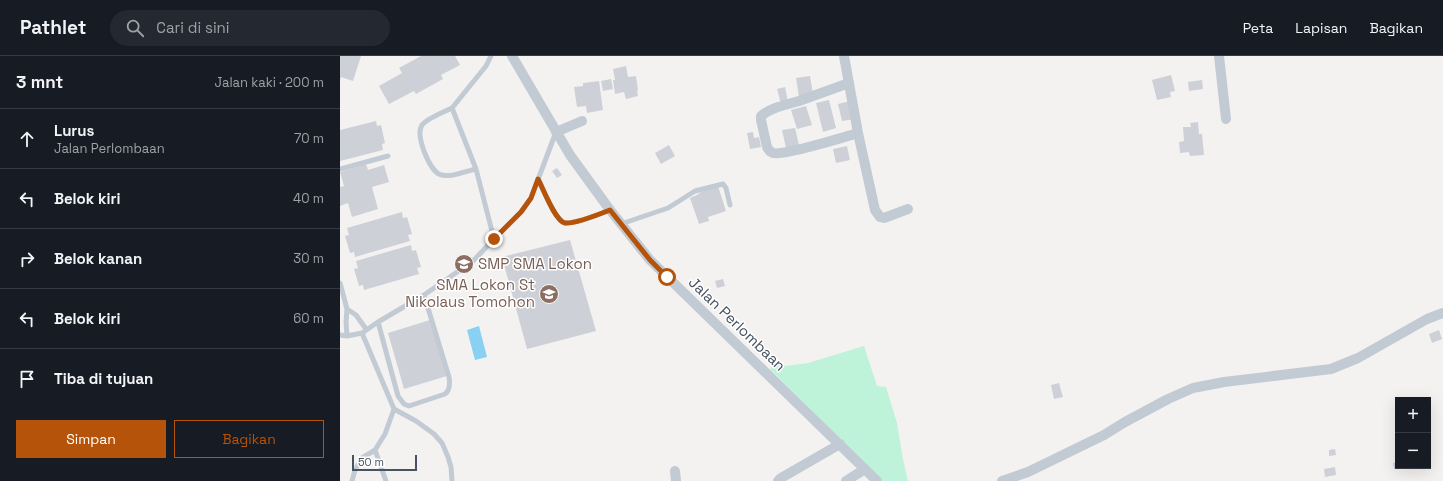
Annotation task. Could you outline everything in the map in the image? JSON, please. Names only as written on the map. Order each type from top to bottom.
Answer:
[{"type":"street","name":"Jalan Perlombaan","points":[[512,56],[570,155],[610,210],[650,260],[840,444],[876,481]]},
{"type":"street","points":[[844,56],[858,133],[875,210],[880,217],[884,218],[908,209]]},
{"type":"street","points":[[1219,56],[1226,119]]},
{"type":"street","points":[[849,83],[766,112],[761,116],[761,120],[767,147],[773,153],[805,148],[858,133]]},
{"type":"street","points":[[556,132],[582,121]]},
{"type":"street","points":[[1002,481],[1028,472],[1052,461],[1104,435],[1168,399],[1193,388],[1224,382],[1331,369],[1358,358],[1413,326],[1443,313]]},
{"type":"street","points":[[778,481],[840,444]]},
{"type":"street","points":[[846,481],[865,469]]},
{"type":"lane","points":[[476,169],[451,175],[441,175],[432,167],[421,143],[420,133],[421,126],[425,121],[452,108],[486,66],[491,56]]},
{"type":"lane","points":[[452,108],[476,169],[494,239]]},
{"type":"lane","points":[[340,335],[347,336],[364,331],[424,294],[473,261],[521,212],[531,198],[556,132]]},
{"type":"lane","points":[[340,169],[388,156]]},
{"type":"lane","points":[[538,179],[558,219],[562,222],[574,222],[610,210]]},
{"type":"lane","points":[[621,224],[668,208],[694,191],[718,184],[723,184],[726,188],[730,205]]},
{"type":"lane","points":[[340,283],[347,309],[347,336]]},
{"type":"lane","points":[[378,322],[394,386],[402,402],[406,406],[409,406],[444,394],[449,387],[449,377],[424,294]]},
{"type":"lane","points":[[347,309],[356,315],[364,331],[394,409],[425,426],[442,443],[451,467],[452,481]]},
{"type":"lane","points":[[352,481],[355,470],[362,458],[375,450],[385,434],[394,409]]},
{"type":"lane","points":[[375,450],[386,481]]},
{"type":"green space","points":[[864,346],[877,386],[886,387],[897,423],[908,481],[883,481],[770,369],[777,361],[785,366],[808,363]]},
{"type":"water","points":[[479,326],[487,357],[475,360],[467,330]]},
{"type":"building","points":[[340,56],[361,56],[353,81],[341,77],[340,80]]},
{"type":"building","points":[[421,56],[455,56],[460,65],[441,75],[443,79],[416,94],[414,91],[389,104],[379,86],[402,73],[399,68]]},
{"type":"building","points":[[626,66],[628,77],[636,76],[638,96],[626,99],[624,92],[615,94],[613,69]]},
{"type":"building","points":[[1171,75],[1175,91],[1170,92],[1171,97],[1157,100],[1152,80]]},
{"type":"building","points":[[810,76],[813,94],[799,97],[796,78]]},
{"type":"building","points":[[611,79],[613,89],[603,91],[601,81]]},
{"type":"building","points":[[1202,80],[1203,89],[1189,91],[1188,82]]},
{"type":"building","points":[[599,81],[603,110],[587,113],[586,106],[577,107],[574,87],[583,86],[583,83]]},
{"type":"building","points":[[785,87],[788,102],[781,104],[777,89]]},
{"type":"building","points":[[829,100],[836,128],[823,132],[816,103]]},
{"type":"building","points":[[850,101],[854,119],[842,121],[838,104]]},
{"type":"building","points":[[806,106],[812,125],[797,129],[791,110]]},
{"type":"building","points":[[376,121],[377,126],[381,125],[385,143],[382,144],[383,150],[340,161],[340,130]]},
{"type":"building","points":[[1198,122],[1199,134],[1202,134],[1204,155],[1190,156],[1189,152],[1180,153],[1179,142],[1184,141],[1183,127],[1191,127],[1190,123]]},
{"type":"building","points":[[795,128],[799,145],[786,148],[782,130]]},
{"type":"building","points":[[753,132],[754,138],[759,137],[761,147],[750,149],[747,133]]},
{"type":"building","points":[[669,145],[675,156],[661,164],[655,153]]},
{"type":"building","points":[[847,146],[850,160],[836,163],[833,149]]},
{"type":"building","points":[[366,164],[368,170],[384,165],[389,182],[372,187],[378,209],[352,217],[348,203],[340,206],[340,187],[344,186],[340,172]]},
{"type":"building","points":[[557,168],[562,175],[557,178],[552,171]]},
{"type":"building","points":[[718,186],[726,211],[708,217],[709,221],[699,224],[690,198]]},
{"type":"building","points":[[402,212],[403,218],[407,217],[412,234],[408,235],[410,241],[355,257],[354,252],[350,253],[345,236],[349,235],[347,228]]},
{"type":"building","name":"SMA Lokon St Nikolaus Tomohon","points":[[570,240],[596,331],[527,349],[502,257]]},
{"type":"building","points":[[411,245],[412,251],[416,250],[421,267],[417,268],[419,274],[364,290],[363,285],[359,286],[354,269],[358,268],[356,261]]},
{"type":"building","points":[[723,279],[725,286],[717,288],[715,281]]},
{"type":"building","points":[[430,320],[447,376],[404,389],[388,333]]},
{"type":"building","points":[[1439,330],[1442,339],[1432,343],[1429,334]]},
{"type":"building","points":[[1059,383],[1063,397],[1054,399],[1051,385]]},
{"type":"building","points":[[1335,449],[1336,455],[1329,456],[1329,450]]},
{"type":"building","points":[[1335,467],[1336,475],[1325,477],[1324,469]]},
{"type":"place","name":"SMP SMA Lokon","points":[[464,264]]},
{"type":"place","name":"SMA Lokon St Nikolaus Tomohon","points":[[549,294]]},
{"type":"route","points":[[494,239],[521,212],[531,198],[538,179],[558,219],[566,223],[574,222],[610,210],[650,260],[667,277]]}]
